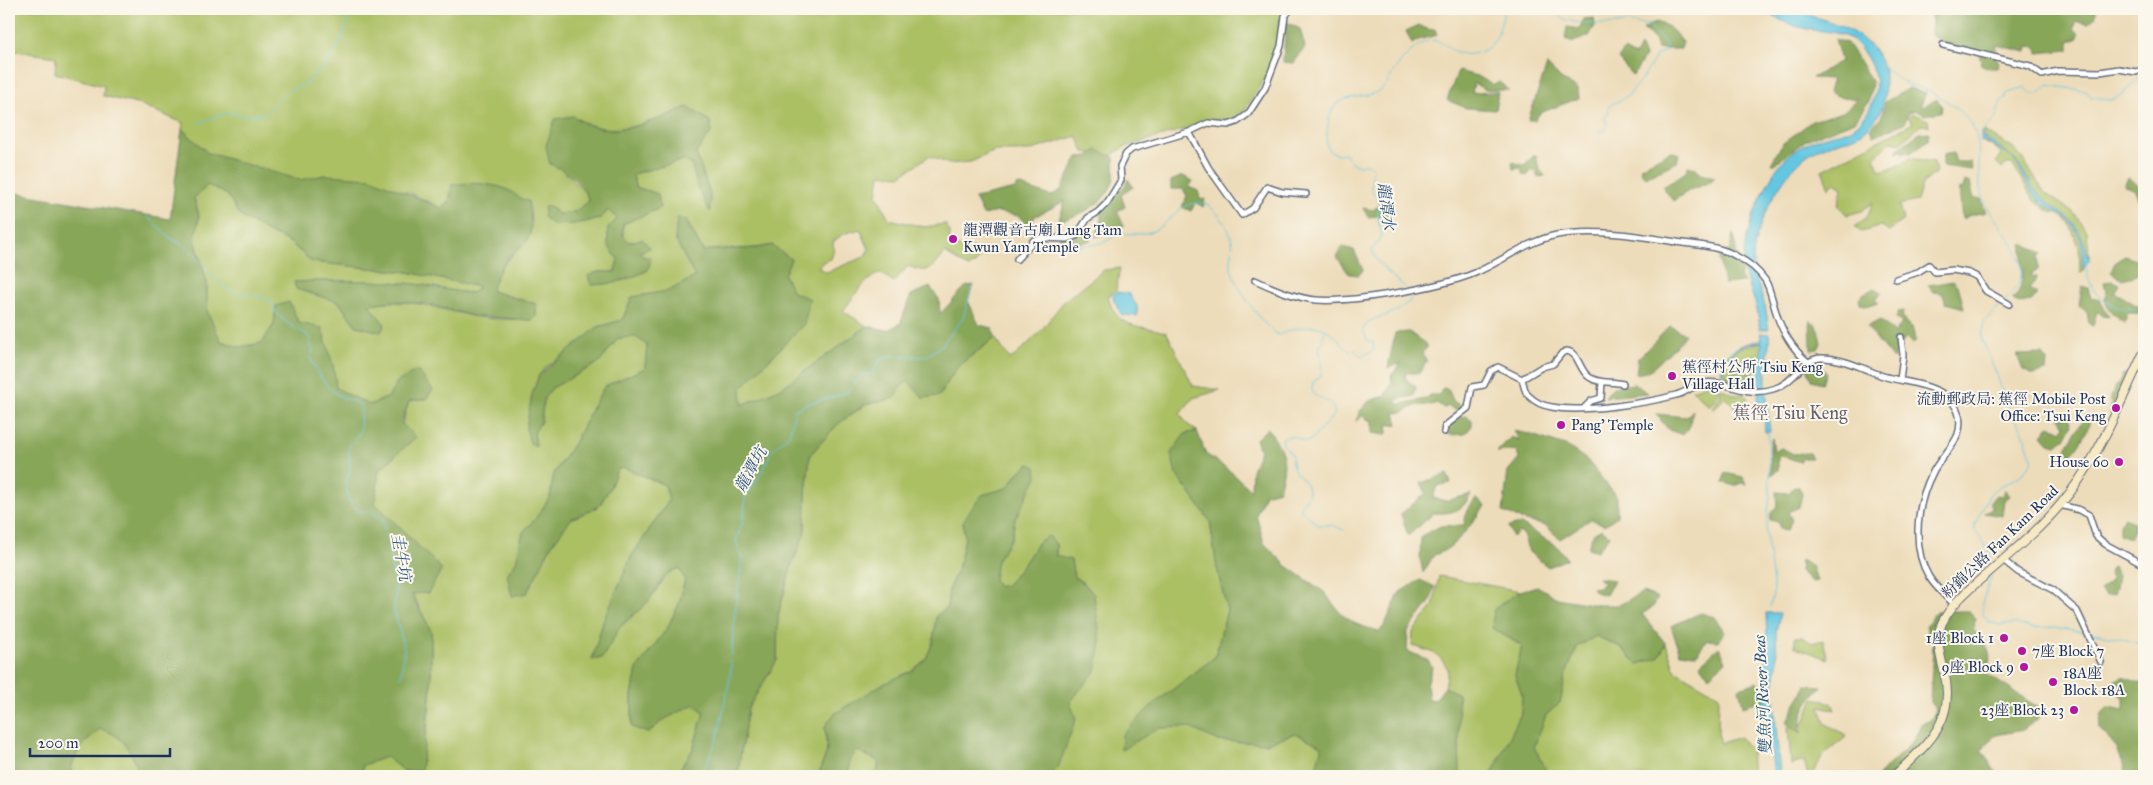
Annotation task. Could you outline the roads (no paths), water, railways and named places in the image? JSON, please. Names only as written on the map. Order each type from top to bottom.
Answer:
[{"type":"main road","name":"粉錦公路 Fan Kam Road","points":[[1894,776],[1931,740],[1944,718],[1947,686],[1938,640],[1944,620],[1955,605],[2060,505],[2095,454],[2144,352]]},
{"type":"street","points":[[1017,259],[1034,240],[1076,236],[1088,218],[1098,212],[1106,203],[1121,180],[1120,166],[1126,154],[1132,149],[1189,132],[1208,123],[1228,125],[1237,122],[1248,114],[1265,88],[1281,46],[1285,16],[1291,9]]},
{"type":"street","points":[[1943,45],[2030,66],[2038,74],[2045,76],[2058,71],[2100,72],[2119,69],[2136,72],[2144,69]]},
{"type":"street","points":[[1189,132],[1208,167],[1242,215],[1253,208],[1267,187],[1282,192],[1306,194]]},
{"type":"street","points":[[1255,280],[1271,288],[1314,300],[1348,299],[1415,288],[1476,273],[1531,243],[1564,234],[1624,235],[1705,247],[1735,255],[1758,271],[1770,291],[1780,325],[1798,353],[1808,362]]},
{"type":"street","points":[[1896,279],[1918,272],[1929,265],[1936,272],[1953,270],[1969,273],[1977,277],[1986,291],[2008,303]]},
{"type":"street","points":[[1900,380],[1903,355],[1901,336]]},
{"type":"street","points":[[1522,379],[1542,367],[1553,364],[1562,353],[1567,351],[1575,355],[1585,374],[1594,380],[1623,384]]},
{"type":"street","points":[[1522,379],[1525,391],[1532,399],[1544,405],[1561,408],[1619,405],[1675,396],[1704,383],[1716,383],[1757,393],[1789,382],[1808,362],[1817,358],[1832,359],[1931,388],[1946,395],[1954,403],[1958,413],[1959,426],[1957,435],[1930,477],[1923,498],[1919,524],[1920,546],[1926,570],[1938,589],[1955,605]]},
{"type":"street","points":[[1444,432],[1445,426],[1468,408],[1472,387],[1484,385],[1494,368],[1522,379]]},
{"type":"street","points":[[1585,407],[1591,401],[1601,398],[1602,382]]},
{"type":"street","points":[[2060,505],[2080,510],[2089,515],[2096,536],[2105,544],[2144,565]]},
{"type":"street","points":[[2003,560],[2018,572],[2053,590],[2077,611],[2087,636],[2101,662]]},
{"type":"water","points":[[1587,9],[1662,9],[1634,13],[1605,14]]},
{"type":"water","points":[[1758,9],[1796,13],[1817,18],[1838,25],[1857,35],[1872,47],[1882,63],[1885,82],[1882,105],[1874,122],[1853,138],[1818,149],[1806,156],[1783,181],[1765,213],[1754,245],[1753,259],[1754,271],[1765,306],[1769,329],[1760,329],[1756,306],[1744,270],[1745,246],[1748,233],[1762,195],[1774,173],[1791,154],[1813,141],[1848,130],[1860,122],[1870,109],[1876,85],[1873,70],[1866,56],[1847,37],[1837,33],[1797,27]]},
{"type":"water","points":[[1981,132],[1982,137],[2004,150],[2014,159],[2028,180],[2031,180],[2029,182],[2037,193],[2070,220],[2077,229],[2083,240],[2087,255],[2089,255],[2089,260],[2083,269],[2081,241],[2073,225],[2064,216],[2045,205],[2035,196],[2017,165],[2008,154],[1984,141],[1981,142]]},
{"type":"water","points":[[1116,292],[1129,294],[1137,306],[1137,316],[1122,315],[1114,301],[1113,295]]},
{"type":"water","points":[[1760,333],[1769,334],[1766,377],[1770,432],[1765,432],[1764,415],[1758,400],[1762,342],[1741,346],[1762,340]]},
{"type":"water","points":[[1741,346],[1728,359],[1723,372],[1721,372],[1723,364],[1730,353]]},
{"type":"water","points":[[1766,613],[1780,613],[1776,632],[1777,665],[1773,689],[1780,776],[1774,776],[1764,688],[1767,641]]},
{"type":"waterway","points":[[198,123],[227,113],[249,116],[266,113],[280,98],[291,90],[309,82],[321,68],[328,64],[339,45],[352,9]]},
{"type":"waterway","name":"龍潭水","points":[[1406,288],[1382,266],[1372,250],[1382,235],[1378,221],[1378,202],[1371,189],[1373,168],[1367,164],[1359,165],[1352,163],[1345,153],[1336,154],[1329,151],[1327,138],[1331,113],[1336,105],[1343,100],[1376,93],[1383,88],[1404,58],[1423,43],[1433,40],[1437,41],[1462,54],[1482,51],[1491,45],[1496,37],[1505,9]]},
{"type":"waterway","points":[[1553,9],[1558,15],[1574,22],[1650,24],[1653,31],[1666,43],[1665,51],[1657,55],[1629,95],[1609,106],[1605,118],[1606,131],[1598,131]]},
{"type":"waterway","points":[[1884,67],[1902,82],[1930,92],[1950,103],[1973,126],[1978,144],[1981,191],[1986,205],[2013,245],[2020,259],[2022,272],[2017,286],[2005,300]]},
{"type":"waterway","points":[[1982,138],[1982,133],[1996,117],[1999,105],[2006,98],[2006,94],[2025,87],[2033,95],[2041,92],[2048,85],[2086,91],[2091,97],[2110,100],[2118,97],[2135,83],[2140,76]]},
{"type":"waterway","points":[[1043,244],[1091,245],[1107,241],[1120,234],[1148,233],[1157,229],[1182,208],[1195,203],[1202,203],[1211,208],[1224,222],[1233,246],[1231,259],[1233,274],[1257,314],[1272,330],[1278,335],[1301,327],[1323,328],[1337,338],[1347,350],[1356,351],[1361,356],[1373,351],[1374,343],[1367,340],[1363,329],[1366,325],[1399,309],[1410,301],[1411,293]]},
{"type":"waterway","name":"圭牛坑","points":[[148,217],[169,237],[187,247],[223,287],[242,295],[249,293],[272,301],[274,308],[281,318],[308,335],[313,351],[310,357],[327,386],[337,395],[361,406],[360,432],[349,447],[350,470],[345,485],[350,502],[359,511],[371,512],[383,519],[396,591],[394,609],[404,649],[401,678]]},
{"type":"waterway","points":[[2086,265],[2092,287],[2104,301],[2112,305],[2144,310]]},
{"type":"waterway","name":"龍潭坑","points":[[701,776],[717,740],[730,678],[734,620],[742,558],[736,541],[743,522],[745,498],[765,467],[771,451],[789,435],[795,410],[807,404],[846,393],[863,374],[872,374],[880,360],[895,355],[926,357],[943,344],[963,318],[972,287]]},
{"type":"waterway","points":[[1991,565],[1989,552],[1975,530],[1975,524],[1990,494],[1997,488],[2020,476],[2033,461],[2022,430],[2008,408],[1997,375],[1981,338],[1984,322],[2002,303]]},
{"type":"waterway","points":[[1325,330],[1319,350],[1322,362],[1321,376],[1313,382],[1312,390],[1314,395],[1333,407],[1335,414],[1311,440],[1305,442],[1291,436],[1282,439],[1283,445],[1292,454],[1293,468],[1305,482],[1309,494],[1301,505],[1301,510],[1318,525],[1332,525],[1344,530]]},
{"type":"waterway","name":"雙魚河 River Beas","points":[[1768,431],[1770,495],[1766,532],[1774,590],[1770,607]]},
{"type":"waterway","points":[[1992,575],[1982,603],[1983,614],[1989,622],[1999,625],[2016,624],[2034,628],[2055,627],[2085,632]]},
{"type":"waterway","points":[[2089,632],[2144,645]]},
{"type":"place","name":"龍潭觀音古廟 Lung Tam Kwun Yam Temple","points":[[953,239]]},
{"type":"place","name":"蕉徑村公所 Tsiu Keng Village Hall","points":[[1672,376]]},
{"type":"place","name":"流動郵政局: 蕉徑 Mobile Post Office: Tsui Keng","points":[[2116,408]]},
{"type":"place","name":"Pang' Temple","points":[[1561,425]]},
{"type":"place","name":"House 60","points":[[2119,462]]},
{"type":"place","name":"1座 Block 1","points":[[2004,638]]},
{"type":"place","name":"7座 Block 7","points":[[2022,651]]},
{"type":"place","name":"9座 Block 9","points":[[2024,667]]},
{"type":"place","name":"18A座 Block 18A","points":[[2053,682]]},
{"type":"place","name":"23座 Block 23","points":[[2074,710]]},
{"type":"district","name":"蕉徑 Tsiu Keng","points":[[1790,413]]}]
